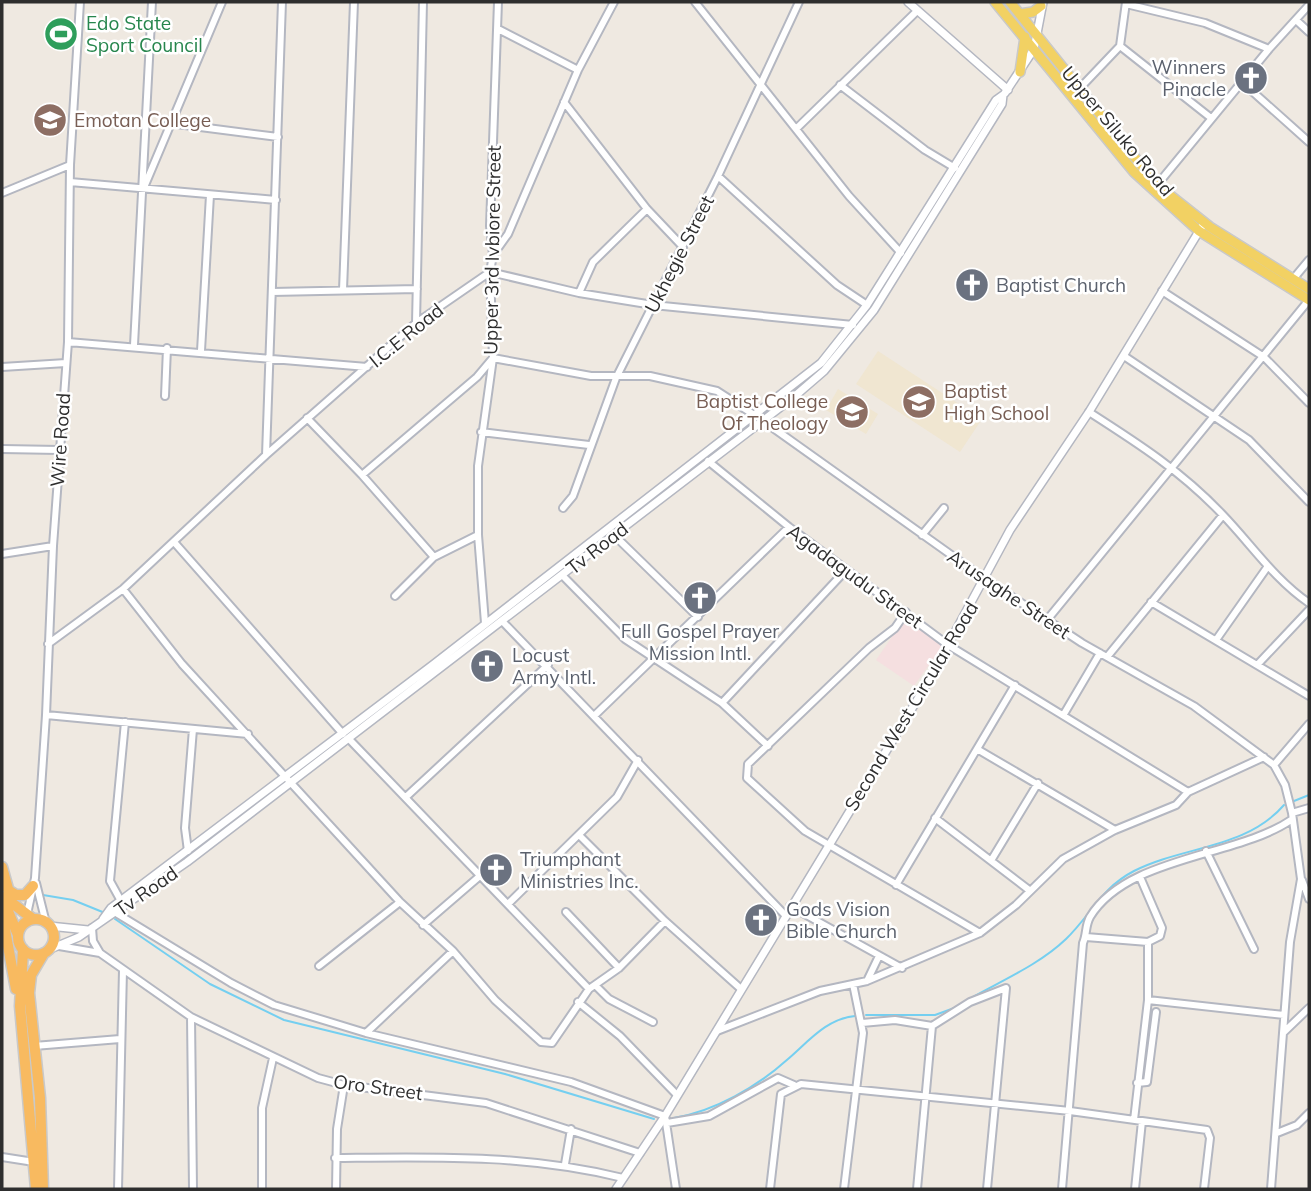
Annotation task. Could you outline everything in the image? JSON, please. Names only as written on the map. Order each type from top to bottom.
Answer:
[{"type":"highway","points":[[2,867],[5,894],[23,950],[20,1006],[36,1162],[36,1189]]},
{"type":"highway","points":[[5,894],[25,895],[34,882]]},
{"type":"highway","points":[[5,894],[28,919],[47,924],[53,938],[30,980],[40,1098],[43,1189]]},
{"type":"highway","points":[[2,914],[5,959],[20,1006]]},
{"type":"highway","points":[[18,936],[28,919]]},
{"type":"highway","points":[[23,950],[33,954],[46,951]]},
{"type":"main road","name":"Upper Siluko Road","points":[[995,2],[1134,172],[1202,227],[1309,300]]},
{"type":"main road","name":"Upper Siluko Road","points":[[1010,2],[1081,87],[1157,185],[1202,227],[1309,289]]},
{"type":"main road","points":[[1020,14],[1033,12],[1041,3]]},
{"type":"main road","points":[[1020,72],[1025,37]]},
{"type":"main road","points":[[1020,72],[1031,63],[1045,61]]},
{"type":"street","name":"Wire Road","points":[[28,919],[34,882],[46,715],[53,546],[68,342],[70,165],[80,2]]},
{"type":"street","points":[[134,345],[152,2]]},
{"type":"street","points":[[143,190],[222,2]]},
{"type":"street","points":[[266,455],[282,2]]},
{"type":"street","points":[[344,290],[354,2]]},
{"type":"street","points":[[416,323],[423,2]]},
{"type":"street","name":"Upper 3rd Ivbiore Street","points":[[485,623],[478,535],[481,432],[493,358],[490,272],[493,254],[490,226],[498,2]]},
{"type":"street","points":[[493,254],[508,234],[578,70],[613,4],[603,2]]},
{"type":"street","points":[[695,2],[849,196],[901,253]]},
{"type":"street","name":"Ukhegie Street","points":[[564,508],[573,496],[615,378],[718,176],[799,2]]},
{"type":"street","points":[[908,2],[1006,92]]},
{"type":"street","name":"Tv Road","points":[[346,736],[485,623],[759,418],[814,380],[853,338],[995,115],[1006,92],[1034,49],[1041,3]]},
{"type":"street","points":[[1081,87],[1120,46],[1126,3],[1205,23],[1269,49]]},
{"type":"street","points":[[1157,185],[1269,49],[1309,5]]},
{"type":"street","points":[[797,128],[917,11]]},
{"type":"street","points":[[1296,20],[1309,32]]},
{"type":"street","points":[[498,29],[578,70]]},
{"type":"street","points":[[1120,46],[1211,118]]},
{"type":"street","points":[[1243,83],[1309,142]]},
{"type":"street","points":[[840,85],[925,150],[955,168]]},
{"type":"street","name":"Tv Road","points":[[46,951],[90,929],[121,901],[188,851],[463,653],[708,461],[821,363],[867,305],[996,100],[1006,92]]},
{"type":"street","points":[[564,103],[647,209],[683,247]]},
{"type":"street","points":[[169,123],[278,137]]},
{"type":"street","points":[[2,193],[70,165]]},
{"type":"street","points":[[718,176],[837,285],[867,305]]},
{"type":"street","points":[[70,182],[276,200]]},
{"type":"street","points":[[201,351],[210,195]]},
{"type":"street","points":[[579,293],[593,262],[647,209]]},
{"type":"street","name":"Second West Circular Road","points":[[616,1189],[639,1153],[666,1119],[677,1095],[948,645],[1010,530],[1089,412],[1202,227]]},
{"type":"street","points":[[1294,278],[1309,260]]},
{"type":"street","points":[[490,272],[579,293],[653,305],[853,325]]},
{"type":"street","name":"I.C.E Road","points":[[48,644],[123,589],[266,455],[416,323],[490,272]]},
{"type":"street","points":[[272,292],[417,289]]},
{"type":"street","points":[[1162,291],[1264,357],[1309,403]]},
{"type":"street","points":[[1047,620],[1092,561],[1174,467],[1309,300]]},
{"type":"street","points":[[68,342],[134,345],[367,367]]},
{"type":"street","points":[[165,396],[167,348]]},
{"type":"street","points":[[1124,356],[1216,415],[1249,440],[1309,502]]},
{"type":"street","points":[[362,475],[477,377],[493,358]]},
{"type":"street","name":"Arusaghe Street","points":[[493,358],[615,378],[650,376],[716,391],[759,418],[985,579],[1104,655],[1194,706],[1274,765]]},
{"type":"street","points":[[2,368],[66,363]]},
{"type":"street","points":[[1089,412],[1174,467],[1223,515],[1268,566],[1309,603]]},
{"type":"street","points":[[307,418],[362,475],[434,557]]},
{"type":"street","points":[[481,432],[589,445]]},
{"type":"street","points":[[2,449],[59,450]]},
{"type":"street","name":"Agadagudu Street","points":[[708,461],[789,527],[948,645],[1188,792]]},
{"type":"street","points":[[922,535],[944,508]]},
{"type":"street","points":[[1063,714],[1104,655],[1223,515]]},
{"type":"street","points":[[594,716],[789,527]]},
{"type":"street","points":[[395,596],[434,557],[478,535]]},
{"type":"street","points":[[614,535],[698,617]]},
{"type":"street","points":[[174,542],[346,736],[407,796],[508,904],[592,987],[653,1022]]},
{"type":"street","points":[[2,554],[53,546]]},
{"type":"street","points":[[1216,640],[1268,566]]},
{"type":"street","points":[[722,703],[846,570]]},
{"type":"street","points":[[562,575],[625,639],[722,703],[768,746]]},
{"type":"street","points":[[123,589],[182,664],[400,902],[453,951],[495,1000],[541,1042],[552,1043],[578,1002],[592,987],[619,968],[666,921]]},
{"type":"street","points":[[1302,598],[1309,592]]},
{"type":"street","points":[[1151,602],[1309,696]]},
{"type":"street","points":[[1258,664],[1309,610]]},
{"type":"street","points":[[906,612],[895,628],[869,648],[748,764],[747,778],[805,831],[980,933]]},
{"type":"street","points":[[503,622],[638,760],[716,847],[785,915]]},
{"type":"street","points":[[455,646],[463,653]]},
{"type":"street","points":[[407,796],[548,666]]},
{"type":"street","points":[[896,886],[918,853],[935,818],[1015,685]]},
{"type":"street","points":[[46,715],[248,734]]},
{"type":"street","points":[[121,901],[110,881],[125,722]]},
{"type":"street","points":[[1309,724],[1274,765],[1285,785],[1301,879],[1309,899]]},
{"type":"street","points":[[188,851],[185,828],[193,729]]},
{"type":"street","points":[[976,749],[1115,830]]},
{"type":"street","points":[[717,1031],[820,991],[867,981],[902,968],[980,933],[1016,905],[1063,859],[1115,830],[1176,805],[1188,792],[1264,757]]},
{"type":"street","points":[[508,904],[624,789],[638,760]]},
{"type":"street","name":"Tv Road","points":[[103,919],[116,913],[288,779]]},
{"type":"street","points":[[992,859],[1038,783]]},
{"type":"street","points":[[1062,1189],[1086,927],[1096,909],[1140,877],[1206,851],[1272,833],[1309,808]]},
{"type":"street","points":[[935,818],[1030,890]]},
{"type":"street","points":[[579,835],[666,921],[741,989]]},
{"type":"street","points":[[1206,851],[1254,949]]},
{"type":"street","points":[[423,925],[481,875]]},
{"type":"street","points":[[1086,937],[1148,942],[1160,936],[1162,928],[1140,877]]},
{"type":"street","points":[[1271,1189],[1290,942],[1301,879]]},
{"type":"street","name":"Wire Road","points":[[34,882],[47,924]]},
{"type":"street","points":[[319,966],[400,902]]},
{"type":"street","points":[[790,906],[902,968]]},
{"type":"street","points":[[566,912],[619,968]]},
{"type":"street","points":[[116,913],[231,983],[274,1005],[366,1033],[571,1082],[666,1119],[709,1116],[778,1078],[794,1085],[856,1087],[1070,1111],[1207,1130],[1210,1138],[1205,1189]]},
{"type":"street","points":[[47,924],[90,929],[100,953]]},
{"type":"street","points":[[1134,1120],[1148,1000],[1148,942]]},
{"type":"street","name":"Oro Street","points":[[60,946],[100,953],[191,1017],[318,1078],[486,1103],[639,1153]]},
{"type":"street","points":[[366,1033],[453,951]]},
{"type":"street","points":[[867,981],[879,956]]},
{"type":"street","points":[[118,1189],[123,970]]},
{"type":"street","points":[[844,1189],[862,1023],[853,984]]},
{"type":"street","points":[[862,1023],[895,1020],[932,1026],[971,1002],[1006,988],[987,1189]]},
{"type":"street","points":[[1148,1000],[1284,1015]]},
{"type":"street","points":[[578,1002],[620,1035],[677,1095]]},
{"type":"street","points":[[1284,1032],[1309,1008]]},
{"type":"street","points":[[1138,1083],[1147,1082],[1156,1012]]},
{"type":"street","points":[[191,1017],[193,1189]]},
{"type":"street","points":[[917,1189],[932,1026]]},
{"type":"street","points":[[34,1046],[120,1039]]},
{"type":"street","points":[[262,1189],[262,1108],[273,1058]]},
{"type":"street","points":[[336,1189],[335,1158],[345,1084]]},
{"type":"street","points":[[769,1189],[781,1094],[794,1085]]},
{"type":"street","points":[[1277,1133],[1297,1125],[1309,1113]]},
{"type":"street","points":[[666,1119],[676,1189]]},
{"type":"street","points":[[1135,1189],[1142,1121]]},
{"type":"street","points":[[565,1164],[571,1129]]},
{"type":"street","points":[[335,1158],[487,1156],[565,1164],[623,1178]]},
{"type":"street","points":[[2,1157],[36,1162]]},
{"type":"shaded area","name":"Baptist High School","points":[[878,351],[982,419],[960,452],[856,384]]},
{"type":"shaded area","name":"Baptist College Of Theology","points":[[838,389],[878,414],[866,434],[826,410]]},
{"type":"shaded area","points":[[905,618],[943,645],[914,686],[876,660]]},
{"type":"waterway","points":[[1294,801],[1309,795]]},
{"type":"waterway","points":[[971,998],[1056,948],[1113,885],[1134,871],[1173,856],[1233,839],[1269,819],[1284,805]]},
{"type":"waterway","points":[[43,895],[73,900],[105,913]]},
{"type":"waterway","points":[[115,919],[210,984],[284,1020],[505,1074],[654,1119]]},
{"type":"waterway","points":[[866,1015],[935,1015],[957,1007]]},
{"type":"waterway","points":[[674,1118],[705,1110],[735,1096],[776,1069],[827,1026],[855,1016]]},
{"type":"place","name":"Edo State Sport Council","points":[[61,34]]},
{"type":"place","name":"Winners Pinacle","points":[[1251,78]]},
{"type":"place","name":"Emotan College","points":[[50,120]]},
{"type":"place","name":"Baptist Church","points":[[972,285]]},
{"type":"place","name":"Baptist High School","points":[[919,402]]},
{"type":"place","name":"Baptist College Of Theology","points":[[852,412]]},
{"type":"place","name":"Full Gospel Prayer Mission Intl.","points":[[700,598]]},
{"type":"place","name":"Locust Army Intl.","points":[[487,666]]},
{"type":"place","name":"Triumphant Ministries Inc.","points":[[496,870]]},
{"type":"place","name":"Gods Vision Bible Church","points":[[761,920]]}]
